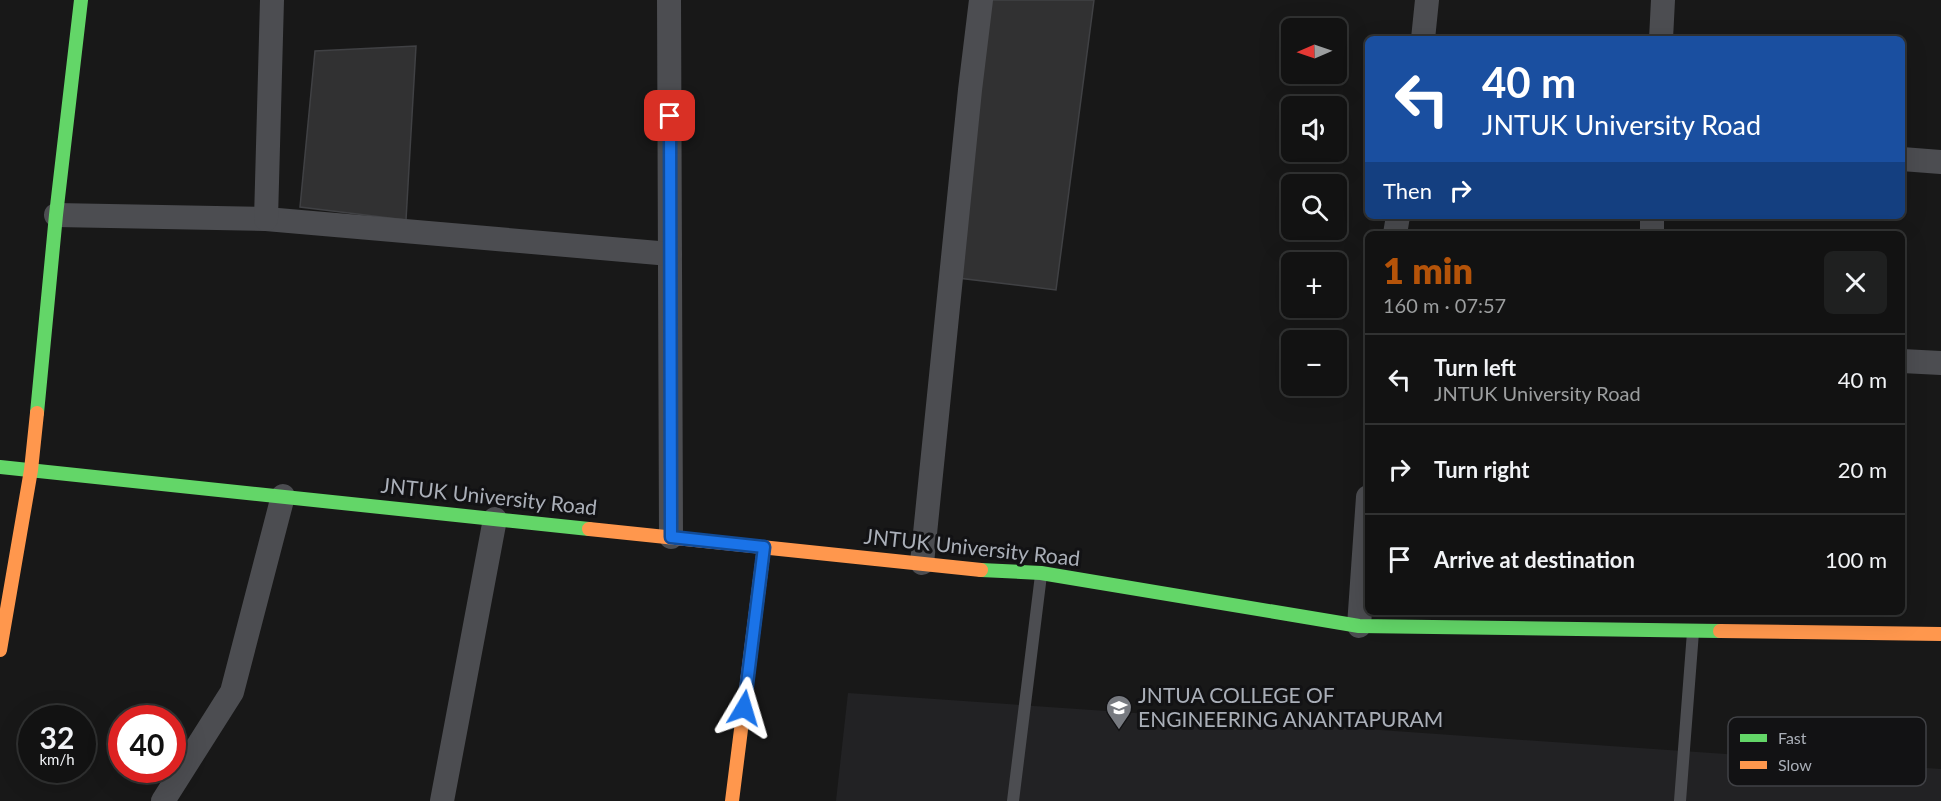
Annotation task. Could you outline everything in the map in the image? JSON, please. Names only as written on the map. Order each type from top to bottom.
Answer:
[{"type":"main road","points":[[0,650],[31,470],[56,215],[81,0]]},
{"type":"main road","name":"JNTUK University Road","points":[[0,467],[1005,572],[1041,573],[1359,626],[1629,620],[1694,631],[1941,634]]},
{"type":"main road","points":[[732,801],[764,547]]},
{"type":"street","points":[[266,219],[272,0]]},
{"type":"street","points":[[669,0],[671,537]]},
{"type":"street","points":[[922,563],[981,0]]},
{"type":"street","points":[[1423,36],[1427,0]]},
{"type":"street","points":[[1661,36],[1662,0]]},
{"type":"street","points":[[1905,159],[1941,162]]},
{"type":"street","points":[[56,215],[266,219],[670,254]]},
{"type":"street","points":[[1905,360],[1941,363]]},
{"type":"street","points":[[162,801],[232,692],[283,496]]},
{"type":"street","points":[[442,801],[495,519]]},
{"type":"street","points":[[1359,626],[1365,540]]},
{"type":"lane","points":[[1013,801],[1041,573]]},
{"type":"lane","points":[[1680,801],[1694,631]]},
{"type":"shaded area","name":"JNTUA COLLEGE OF ENGINEERING ANANTAPURAM","points":[[848,693],[1728,754],[1728,786],[1926,786],[1926,768],[1941,769],[1941,801],[836,801]]},
{"type":"building","points":[[989,0],[1094,0],[1056,290],[958,278]]},
{"type":"building","points":[[416,46],[406,220],[300,207],[315,51]]},
{"type":"traffic: fast","points":[[37,413],[56,215],[81,0]]},
{"type":"traffic: fast","points":[[0,467],[589,529]]},
{"type":"traffic: fast","points":[[981,570],[1041,573],[1359,626],[1720,631]]},
{"type":"traffic: slow","points":[[0,650],[31,470],[37,413]]},
{"type":"traffic: slow","points":[[589,529],[981,570]]},
{"type":"traffic: slow","points":[[732,801],[764,547]]},
{"type":"traffic: slow","points":[[1720,631],[1941,634]]},
{"type":"place","name":"JNTUA COLLEGE OF ENGINEERING ANANTAPURAM","points":[[1119,731]]},
{"type":"route","points":[[670,116],[671,537],[764,547],[744,708]]}]
